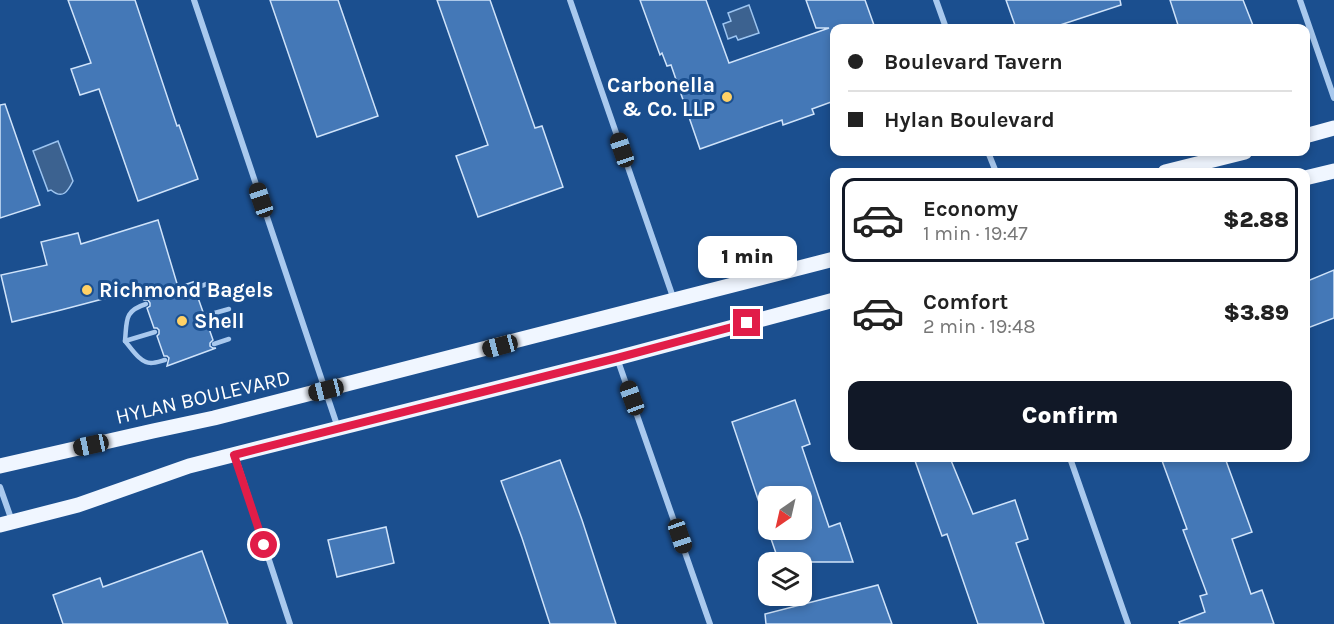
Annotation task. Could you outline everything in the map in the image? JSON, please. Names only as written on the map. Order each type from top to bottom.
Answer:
[{"type":"main road","points":[[1310,135],[1334,128]]},
{"type":"main road","points":[[1181,168],[1229,156]]},
{"type":"main road","points":[[1310,177],[1334,171]]},
{"type":"main road","name":"HYLAN BOULEVARD","points":[[0,466],[214,418],[830,260]]},
{"type":"main road","points":[[6,523],[78,505],[189,466],[617,358],[830,301]]},
{"type":"street","points":[[194,0],[338,429]]},
{"type":"street","points":[[570,0],[674,301]]},
{"type":"street","points":[[936,0],[945,24]]},
{"type":"street","points":[[1300,0],[1308,24]]},
{"type":"street","points":[[1310,29],[1334,98]]},
{"type":"street","points":[[617,358],[710,624]]},
{"type":"street","points":[[234,455],[290,624]]},
{"type":"street","points":[[1071,462],[1128,624]]},
{"type":"street","points":[[0,487],[6,523]]},
{"type":"lane","points":[[195,288],[210,283]]},
{"type":"lane","points":[[146,304],[135,308],[129,314],[125,341],[147,363],[165,360]]},
{"type":"lane","points":[[204,316],[229,309]]},
{"type":"lane","points":[[125,341],[155,332]]},
{"type":"lane","points":[[214,344],[229,339]]},
{"type":"water","points":[[749,5],[759,33],[738,40],[736,36],[728,39],[723,24],[731,21],[728,13]]},
{"type":"water","points":[[58,141],[73,181],[67,191],[62,194],[48,191],[33,151]]},
{"type":"building","points":[[68,0],[135,0],[177,126],[179,125],[198,179],[138,201],[99,89],[80,95],[71,69],[91,63]]},
{"type":"building","points":[[270,0],[338,0],[378,116],[317,137]]},
{"type":"building","points":[[437,0],[490,0],[535,128],[542,126],[563,187],[478,217],[456,156],[488,145]]},
{"type":"building","points":[[640,0],[706,0],[729,63],[829,28],[816,28],[806,0],[865,0],[874,24],[830,24],[830,102],[812,109],[814,114],[783,125],[782,120],[700,149],[671,65],[667,66],[662,53],[660,55]]},
{"type":"building","points":[[1006,0],[1120,0],[1121,5],[1063,24],[1015,24]]},
{"type":"building","points":[[1170,0],[1243,0],[1252,24],[1178,24]]},
{"type":"building","points":[[5,104],[40,205],[0,218],[0,105]]},
{"type":"building","points":[[158,220],[178,287],[193,282],[191,290],[196,292],[203,312],[200,318],[206,320],[213,340],[210,346],[216,348],[167,366],[169,358],[164,356],[157,336],[159,330],[154,328],[147,308],[150,303],[144,300],[141,289],[12,322],[1,275],[47,265],[41,242],[78,233],[81,244]]},
{"type":"building","points":[[1334,270],[1334,318],[1310,327],[1310,280]]},
{"type":"building","points":[[795,400],[810,444],[802,447],[829,527],[840,523],[853,562],[812,562],[812,552],[776,552],[771,540],[812,540],[812,486],[758,486],[758,499],[732,422]]},
{"type":"building","points":[[560,460],[616,624],[550,624],[501,481]]},
{"type":"building","points":[[915,462],[952,462],[973,514],[1015,500],[1028,539],[1016,543],[1044,624],[978,624],[947,534],[942,536]]},
{"type":"building","points":[[1162,462],[1226,462],[1252,532],[1232,539],[1251,594],[1262,590],[1274,624],[1180,624],[1179,622],[1205,612],[1200,596],[1207,594],[1183,530],[1187,529]]},
{"type":"building","points":[[386,527],[394,563],[337,577],[328,540]]},
{"type":"building","points":[[202,551],[228,624],[63,624],[53,595],[100,578],[103,587]]},
{"type":"building","points":[[878,585],[892,624],[766,624],[765,614],[796,606],[812,606],[812,602]]},
{"type":"place","name":"Carbonella & Co. LLP","points":[[727,97]]},
{"type":"place","name":"Richmond Bagels","points":[[87,290]]},
{"type":"place","name":"Shell","points":[[182,321]]},
{"type":"route","points":[[264,545],[234,455],[747,323]]}]
